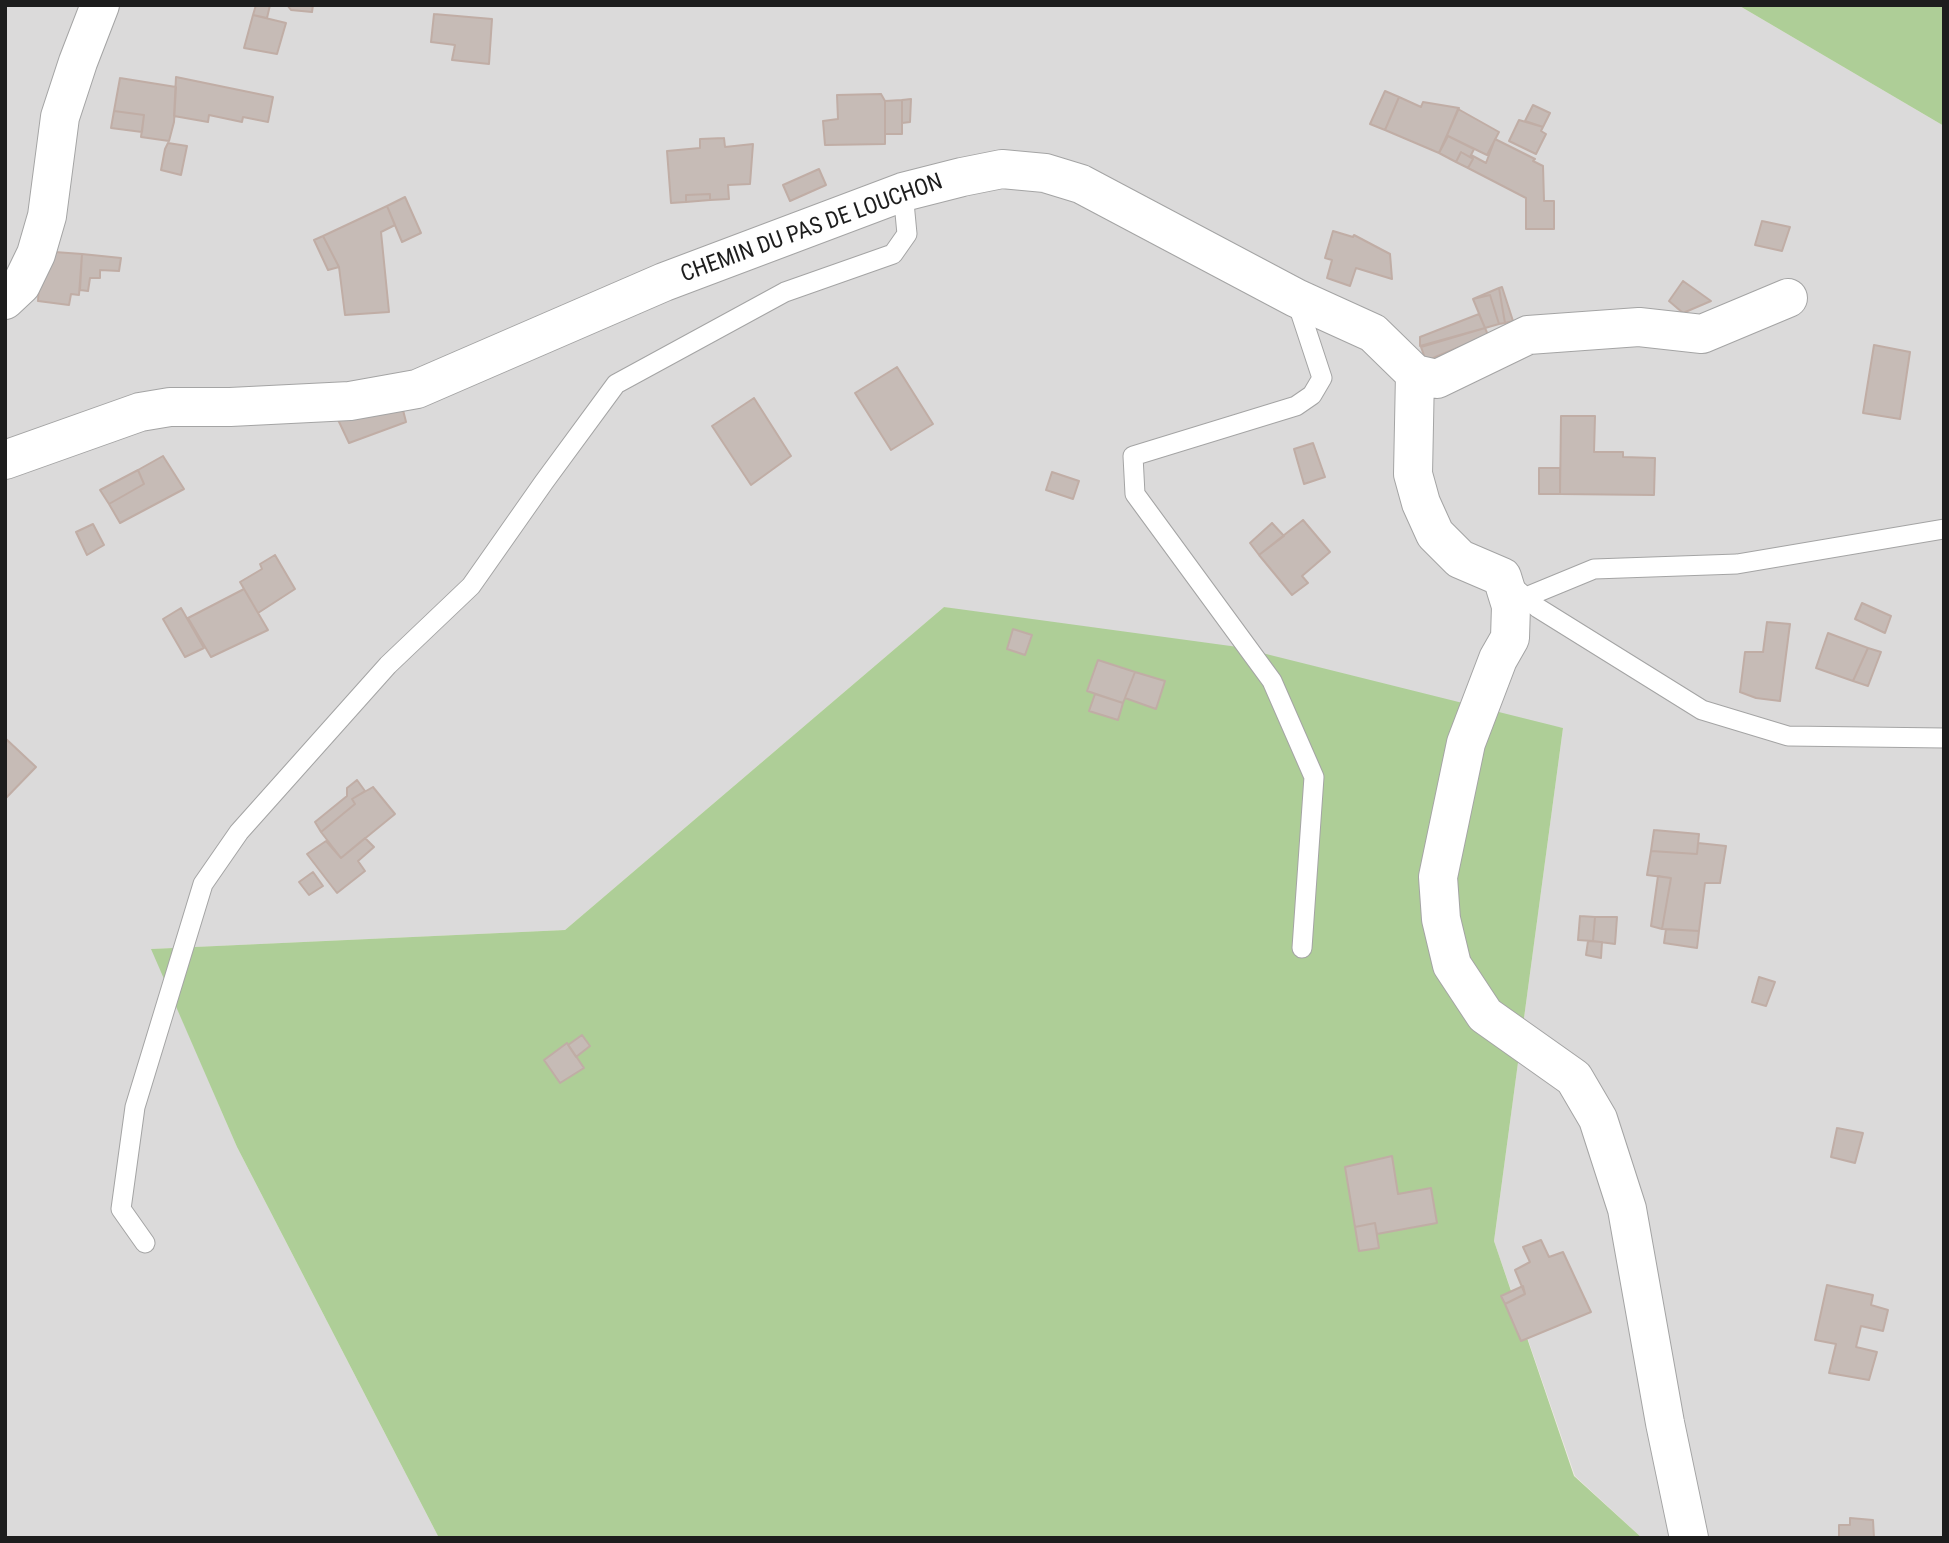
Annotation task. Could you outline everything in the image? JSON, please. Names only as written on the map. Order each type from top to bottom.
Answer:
[{"type":"street","points":[[5,300],[21,285],[36,254],[47,216],[61,117],[100,5]]},
{"type":"street","name":"CHEMIN DU PAS DE LOUCHON","points":[[5,460],[140,412],[170,407],[349,401],[417,389],[664,282],[903,192],[1002,169],[1045,173],[1081,184],[1296,298],[1373,333],[1415,374]]},
{"type":"street","points":[[1689,1538],[1665,1423],[1627,1209],[1598,1119],[1574,1079],[1485,1015],[1452,965],[1441,919],[1438,877],[1466,743],[1510,638],[1514,587],[1460,559],[1435,534],[1421,503],[1413,474],[1415,374],[1437,379],[1528,335],[1639,327],[1702,334],[1788,299]]},
{"type":"lane","points":[[145,1243],[121,1209],[135,1107],[203,884],[239,832],[388,665],[471,586],[616,384],[785,292],[892,254],[907,234],[903,192]]},
{"type":"lane","points":[[1296,298],[1322,378],[1311,395],[1296,405],[1133,456],[1135,495],[1272,681],[1314,776],[1302,948]]},
{"type":"lane","points":[[1514,587],[1594,569],[1737,565],[1944,528]]},
{"type":"lane","points":[[1514,587],[1538,607],[1702,710],[1788,736],[1944,738]]},
{"type":"shaded area","points":[[5,5],[1738,5],[1944,126],[1944,1538],[1642,1538],[1575,1476],[1494,1241],[1563,728],[944,607],[565,930],[152,949],[237,1147],[439,1538],[5,1538]]},
{"type":"green space","points":[[1738,5],[1944,5],[1944,126]]},
{"type":"green space","points":[[944,607],[1238,647],[1563,728],[1494,1241],[1574,1476],[1642,1538],[439,1538],[237,1147],[151,949],[565,930]]},
{"type":"building","points":[[256,5],[270,5],[267,18],[253,15]]},
{"type":"building","points":[[287,5],[313,5],[312,12],[291,10]]},
{"type":"building","points":[[434,14],[492,19],[489,64],[452,60],[455,45],[431,42]]},
{"type":"building","points":[[253,15],[286,23],[277,54],[244,48]]},
{"type":"building","points":[[176,77],[273,97],[268,122],[243,117],[242,122],[209,115],[208,122],[174,116]]},
{"type":"building","points":[[120,78],[176,87],[174,122],[169,141],[141,137],[144,115],[114,111]]},
{"type":"building","points":[[1385,91],[1399,97],[1385,130],[1370,124]]},
{"type":"building","points":[[881,94],[885,101],[885,144],[825,145],[823,121],[838,119],[837,95]]},
{"type":"building","points":[[1399,97],[1421,107],[1423,102],[1459,108],[1439,153],[1385,130]]},
{"type":"building","points":[[911,99],[910,122],[902,123],[902,100]]},
{"type":"building","points":[[902,100],[902,134],[885,134],[885,101]]},
{"type":"building","points":[[1533,105],[1550,113],[1543,127],[1525,121]]},
{"type":"building","points":[[1458,109],[1499,132],[1487,155],[1448,136],[1443,145]]},
{"type":"building","points":[[114,111],[144,115],[142,132],[111,128]]},
{"type":"building","points":[[1519,120],[1543,127],[1541,131],[1546,134],[1536,154],[1509,141]]},
{"type":"building","points":[[1448,136],[1474,149],[1470,157],[1461,152],[1456,162],[1439,153]]},
{"type":"building","points":[[724,138],[725,147],[753,144],[750,184],[728,185],[729,199],[710,200],[710,194],[686,195],[686,202],[671,203],[667,151],[700,148],[700,139]]},
{"type":"building","points":[[1495,139],[1535,159],[1533,161],[1543,166],[1544,201],[1554,201],[1554,229],[1526,229],[1526,198],[1468,168],[1473,159],[1471,155],[1486,163]]},
{"type":"building","points":[[168,143],[187,146],[181,175],[161,170]]},
{"type":"building","points":[[1461,152],[1473,159],[1468,168],[1456,162]]},
{"type":"building","points":[[819,169],[826,185],[790,201],[783,185]]},
{"type":"building","points":[[710,194],[710,200],[686,202],[686,195]]},
{"type":"building","points":[[405,197],[421,233],[402,242],[387,206]]},
{"type":"building","points":[[387,206],[395,225],[381,232],[389,312],[345,315],[339,267],[323,236]]},
{"type":"building","points":[[1762,221],[1790,227],[1782,251],[1755,245]]},
{"type":"building","points":[[1333,231],[1353,237],[1354,235],[1390,254],[1392,279],[1356,268],[1350,286],[1327,278],[1332,260],[1325,258]]},
{"type":"building","points":[[323,236],[339,267],[328,270],[314,240]]},
{"type":"building","points":[[41,251],[82,254],[79,295],[71,294],[69,305],[38,301]]},
{"type":"building","points":[[82,254],[121,258],[119,271],[100,270],[100,278],[90,278],[88,291],[80,290]]},
{"type":"building","points":[[1683,281],[1711,301],[1683,313],[1669,301]]},
{"type":"building","points":[[1502,287],[1513,321],[1505,323],[1499,288]]},
{"type":"building","points":[[1499,288],[1505,323],[1499,324],[1490,295],[1473,299]]},
{"type":"building","points":[[1490,295],[1499,324],[1485,328],[1473,299]]},
{"type":"building","points":[[1479,314],[1485,328],[1420,346],[1420,337]]},
{"type":"building","points":[[1485,328],[1488,335],[1426,361],[1421,347]]},
{"type":"building","points":[[1874,345],[1910,352],[1900,419],[1863,413]]},
{"type":"building","points":[[897,367],[933,424],[891,450],[855,393]]},
{"type":"building","points":[[754,398],[791,456],[751,485],[712,426]]},
{"type":"building","points":[[401,402],[406,422],[349,443],[333,409]]},
{"type":"building","points":[[1561,416],[1595,416],[1594,452],[1623,452],[1623,457],[1655,458],[1654,495],[1560,494]]},
{"type":"building","points":[[1313,443],[1325,477],[1304,484],[1294,449]]},
{"type":"building","points":[[163,456],[184,489],[120,523],[109,504],[144,484],[138,470]]},
{"type":"building","points":[[1539,468],[1560,468],[1560,494],[1539,494]]},
{"type":"building","points":[[138,470],[144,484],[109,504],[100,490]]},
{"type":"building","points":[[1052,472],[1079,481],[1073,499],[1046,490]]},
{"type":"building","points":[[1303,520],[1330,552],[1302,576],[1308,583],[1292,595],[1259,555]]},
{"type":"building","points":[[1272,523],[1284,536],[1259,555],[1250,543]]},
{"type":"building","points":[[93,524],[104,545],[87,555],[76,532]]},
{"type":"building","points":[[275,555],[295,589],[258,613],[240,582],[262,569],[260,564]]},
{"type":"building","points":[[244,589],[268,630],[211,657],[188,618]]},
{"type":"building","points":[[1862,603],[1891,616],[1885,633],[1855,619]]},
{"type":"building","points":[[181,608],[204,648],[185,657],[163,619]]},
{"type":"building","points":[[1767,622],[1790,624],[1780,701],[1756,698],[1740,692],[1745,652],[1763,652]]},
{"type":"building","points":[[1013,629],[1032,635],[1025,655],[1007,649]]},
{"type":"building","points":[[1828,633],[1868,648],[1853,681],[1816,668]]},
{"type":"building","points":[[1868,648],[1881,652],[1868,686],[1853,681]]},
{"type":"building","points":[[1098,660],[1135,672],[1123,703],[1087,691]]},
{"type":"building","points":[[1135,672],[1165,681],[1156,709],[1125,698]]},
{"type":"building","points":[[1095,694],[1123,703],[1118,720],[1089,711]]},
{"type":"building","points":[[5,738],[36,767],[5,799]]},
{"type":"building","points":[[357,780],[365,791],[352,799],[355,804],[321,832],[315,822],[347,796],[347,788]]},
{"type":"building","points":[[373,787],[395,814],[341,858],[321,832],[355,804],[352,799]]},
{"type":"building","points":[[1654,830],[1699,834],[1697,854],[1651,851]]},
{"type":"building","points":[[365,838],[374,847],[358,861],[365,871],[337,893],[307,854],[326,841],[341,858]]},
{"type":"building","points":[[1698,843],[1726,846],[1720,883],[1705,883],[1699,931],[1662,929],[1671,878],[1647,875],[1651,851],[1697,854]]},
{"type":"building","points":[[313,872],[323,886],[309,895],[299,882]]},
{"type":"building","points":[[1658,876],[1671,878],[1662,929],[1651,926]]},
{"type":"building","points":[[1580,916],[1595,917],[1593,941],[1578,940]]},
{"type":"building","points":[[1595,917],[1617,917],[1615,944],[1593,941]]},
{"type":"building","points":[[1666,929],[1699,931],[1697,948],[1664,943]]},
{"type":"building","points":[[1588,941],[1602,942],[1601,958],[1586,955]]},
{"type":"building","points":[[1759,977],[1775,982],[1766,1006],[1752,1002]]},
{"type":"building","points":[[582,1035],[590,1046],[576,1057],[568,1045]]},
{"type":"building","points":[[567,1043],[584,1068],[560,1083],[544,1060]]},
{"type":"building","points":[[1837,1128],[1863,1133],[1855,1163],[1831,1157]]},
{"type":"building","points":[[1392,1156],[1398,1194],[1431,1188],[1437,1223],[1377,1234],[1375,1223],[1355,1227],[1345,1167]]},
{"type":"building","points":[[1375,1223],[1379,1248],[1359,1251],[1355,1227]]},
{"type":"building","points":[[1541,1240],[1549,1257],[1563,1252],[1591,1312],[1521,1341],[1505,1304],[1525,1294],[1515,1270],[1530,1262],[1523,1247]]},
{"type":"building","points":[[1827,1285],[1873,1295],[1871,1305],[1888,1310],[1883,1331],[1861,1326],[1856,1347],[1877,1352],[1869,1380],[1829,1373],[1836,1344],[1815,1340]]},
{"type":"building","points":[[1523,1286],[1525,1294],[1505,1304],[1501,1296]]},
{"type":"building","points":[[1850,1518],[1873,1520],[1874,1538],[1839,1538],[1839,1525],[1850,1525]]}]
